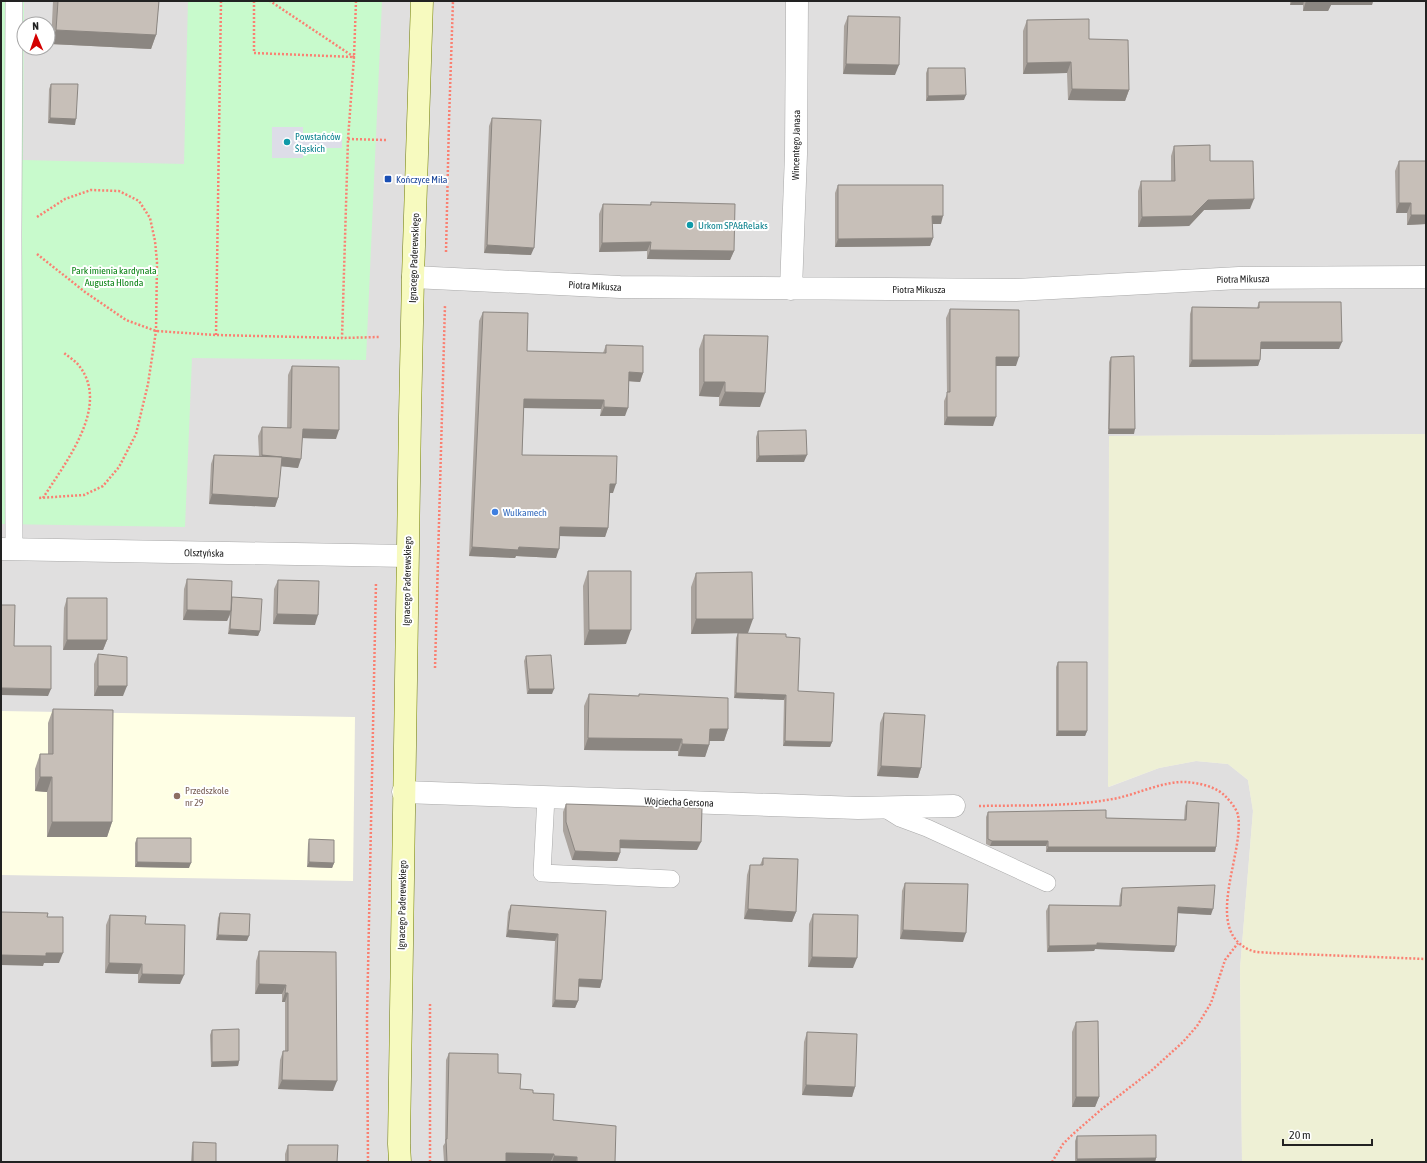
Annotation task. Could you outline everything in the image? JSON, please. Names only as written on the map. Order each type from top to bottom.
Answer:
[{"type":"main road","name":"Ignacego Paderewskiego","points":[[400,1162],[403,792],[407,556],[413,277],[422,1]]},
{"type":"street","name":"Wincentego Janasa","points":[[791,289],[796,154],[797,1]]},
{"type":"street","name":"Piotra Mikusza","points":[[413,277],[620,287],[1016,290],[1239,278],[1426,277]]},
{"type":"street","name":"Olsztyńska","points":[[7,549],[407,556]]},
{"type":"street","name":"Wojciecha Gersona","points":[[403,792],[858,808],[954,806]]},
{"type":"lane","points":[[7,549],[14,498],[14,1]]},
{"type":"lane","points":[[546,797],[542,873],[671,879]]},
{"type":"lane","points":[[884,808],[900,818],[927,828],[1047,883]]},
{"type":"path","points":[[216,335],[221,1]]},
{"type":"path","points":[[254,1],[254,53],[354,57]]},
{"type":"path","points":[[270,1],[354,57]]},
{"type":"path","points":[[342,338],[348,139],[354,57],[356,1]]},
{"type":"path","points":[[435,673],[453,1]]},
{"type":"path","points":[[348,139],[386,140]]},
{"type":"path","points":[[14,498],[44,498],[84,495],[103,486],[119,467],[136,434],[148,384],[156,331],[157,262],[155,241],[150,218],[139,202],[119,191],[91,190],[65,199],[13,234],[84,292],[126,320],[156,331],[216,335],[342,338],[379,337]]},
{"type":"path","points":[[44,498],[76,444],[87,421],[90,403],[88,381],[80,366],[64,353]]},
{"type":"path","points":[[368,1162],[368,1002],[376,556]]},
{"type":"path","points":[[954,806],[1072,803],[1118,798],[1159,786],[1185,782],[1207,785],[1227,796],[1238,814],[1239,836],[1226,903],[1228,926],[1238,943],[1251,950],[1271,953],[1426,959]]},
{"type":"path","points":[[1052,1162],[1063,1144],[1073,1134],[1103,1108],[1151,1071],[1198,1026],[1211,1003],[1225,960],[1238,943]]},
{"type":"path","points":[[430,995],[430,1162]]},
{"type":"shaded area","points":[[1,1],[1426,1],[1426,434],[1109,436],[1109,787],[1159,768],[1196,761],[1228,764],[1248,780],[1253,811],[1240,969],[1242,1162],[1,1162]]},
{"type":"shaded area","points":[[272,127],[303,127],[303,138],[342,138],[342,148],[303,148],[303,158],[272,158]]},
{"type":"shaded area","points":[[1426,434],[1426,1162],[1242,1162],[1240,969],[1253,811],[1248,780],[1228,764],[1196,761],[1159,768],[1108,787],[1109,436]]},
{"type":"shaded area","name":"Przedszkole nr 29","points":[[1,711],[355,717],[353,881],[1,875]]},
{"type":"green space","name":"Park imienia kardynała Augusta Hlonda","points":[[1,1],[24,1],[24,16],[16,16],[16,56],[24,56],[23,160],[184,164],[188,1],[382,1],[366,360],[192,358],[185,527],[1,524]]},
{"type":"building","points":[[58,1],[159,1],[156,35],[56,30]]},
{"type":"building","points":[[848,16],[900,17],[899,65],[846,64]]},
{"type":"building","points":[[1089,19],[1089,39],[1128,40],[1129,90],[1072,89],[1071,62],[1027,63],[1027,20]]},
{"type":"building","points":[[928,68],[965,68],[966,95],[928,96]]},
{"type":"building","points":[[51,84],[78,84],[76,119],[50,118]]},
{"type":"building","points":[[492,118],[541,120],[534,248],[487,245]]},
{"type":"building","points":[[1210,145],[1210,161],[1253,161],[1254,199],[1208,200],[1192,216],[1142,217],[1141,181],[1175,181],[1174,146]]},
{"type":"building","points":[[1399,161],[1426,161],[1426,215],[1411,215],[1411,203],[1399,203]]},
{"type":"building","points":[[838,185],[943,185],[943,216],[932,216],[933,238],[838,239]]},
{"type":"building","points":[[651,202],[735,204],[734,251],[650,250],[651,242],[602,243],[603,204],[651,205]]},
{"type":"building","points":[[1259,302],[1341,302],[1342,342],[1261,342],[1260,360],[1192,360],[1192,307],[1259,308]]},
{"type":"building","points":[[950,309],[1019,310],[1019,357],[996,357],[996,417],[947,417],[947,392],[950,392]]},
{"type":"building","points":[[483,312],[528,313],[527,351],[606,353],[606,345],[643,346],[643,373],[629,372],[628,408],[604,407],[604,400],[524,399],[522,455],[617,456],[616,484],[610,484],[608,528],[560,527],[559,549],[519,547],[518,550],[472,547]]},
{"type":"building","points":[[704,335],[768,336],[765,393],[725,392],[725,382],[704,382]]},
{"type":"building","points":[[1134,356],[1135,429],[1109,429],[1111,357]]},
{"type":"building","points":[[292,366],[339,367],[339,430],[303,429],[301,459],[262,455],[262,427],[291,428]]},
{"type":"building","points":[[806,430],[807,455],[759,456],[758,431]]},
{"type":"building","points":[[214,455],[282,457],[278,498],[212,494]]},
{"type":"building","points":[[588,571],[631,571],[631,630],[589,630]]},
{"type":"building","points":[[752,572],[753,619],[696,619],[696,573]]},
{"type":"building","points":[[187,579],[232,581],[231,611],[187,610]]},
{"type":"building","points":[[278,580],[319,581],[318,615],[277,614]]},
{"type":"building","points":[[232,597],[262,599],[260,631],[230,629]]},
{"type":"building","points":[[67,598],[107,598],[107,640],[67,640]]},
{"type":"building","points":[[1,605],[15,605],[14,646],[51,646],[51,689],[1,688]]},
{"type":"building","points":[[738,633],[786,634],[786,637],[800,638],[798,691],[834,693],[832,742],[785,741],[786,695],[736,693]]},
{"type":"building","points":[[98,654],[127,657],[127,686],[98,686]]},
{"type":"building","points":[[551,655],[554,689],[529,689],[526,656]]},
{"type":"building","points":[[1058,662],[1087,662],[1087,731],[1058,731]]},
{"type":"building","points":[[589,694],[639,696],[639,694],[728,698],[728,729],[710,729],[709,745],[682,744],[682,739],[588,738]]},
{"type":"building","points":[[53,709],[113,710],[112,822],[52,822],[52,777],[40,777],[40,754],[53,754]]},
{"type":"building","points":[[884,713],[925,715],[921,768],[881,766]]},
{"type":"building","points":[[1187,801],[1219,803],[1216,847],[1048,847],[1048,841],[992,841],[988,839],[988,812],[1106,810],[1106,818],[1186,820]]},
{"type":"building","points":[[566,804],[702,808],[701,842],[620,840],[620,853],[575,851],[566,822]]},
{"type":"building","points":[[137,838],[191,838],[191,863],[137,862]]},
{"type":"building","points":[[309,839],[334,840],[334,863],[309,862]]},
{"type":"building","points":[[763,858],[798,859],[796,912],[748,909],[750,865],[763,865]]},
{"type":"building","points":[[905,883],[968,884],[966,933],[903,930]]},
{"type":"building","points":[[1215,885],[1213,909],[1178,907],[1176,946],[1097,943],[1097,945],[1049,946],[1049,905],[1121,906],[1122,888]]},
{"type":"building","points":[[511,905],[606,911],[602,980],[579,979],[578,1001],[555,1000],[558,934],[508,930]]},
{"type":"building","points":[[1,912],[48,913],[47,917],[63,917],[63,953],[46,953],[46,956],[1,955]]},
{"type":"building","points":[[220,913],[250,914],[249,936],[218,935]]},
{"type":"building","points":[[813,914],[858,915],[857,958],[812,957]]},
{"type":"building","points":[[110,915],[146,916],[145,924],[185,925],[184,975],[142,974],[142,964],[109,963]]},
{"type":"building","points":[[259,951],[336,952],[337,1081],[282,1080],[283,1051],[288,1051],[288,993],[285,993],[286,985],[259,984]]},
{"type":"building","points":[[1098,1021],[1099,1097],[1076,1097],[1076,1022]]},
{"type":"building","points":[[239,1029],[239,1061],[212,1062],[212,1030]]},
{"type":"building","points":[[807,1032],[857,1034],[855,1087],[806,1085]]},
{"type":"building","points":[[449,1053],[498,1054],[498,1073],[521,1074],[520,1089],[533,1090],[533,1093],[554,1094],[553,1120],[616,1126],[615,1162],[577,1162],[577,1157],[554,1156],[554,1154],[506,1153],[506,1162],[447,1162],[446,1139]]},
{"type":"building","points":[[1156,1135],[1156,1158],[1077,1159],[1077,1136]]},
{"type":"building","points":[[193,1142],[216,1143],[216,1162],[193,1162]]},
{"type":"building","points":[[288,1145],[338,1145],[337,1162],[288,1162]]},
{"type":"place","name":"Powstańców Śląskich","points":[[287,142]]},
{"type":"place","name":"Kończyce Miła","points":[[388,179]]},
{"type":"place","name":"Urkom SPA&Relaks","points":[[690,225]]},
{"type":"place","name":"Wulkamech","points":[[495,512]]},
{"type":"place","name":"Przedszkole nr 29","points":[[177,796]]}]
